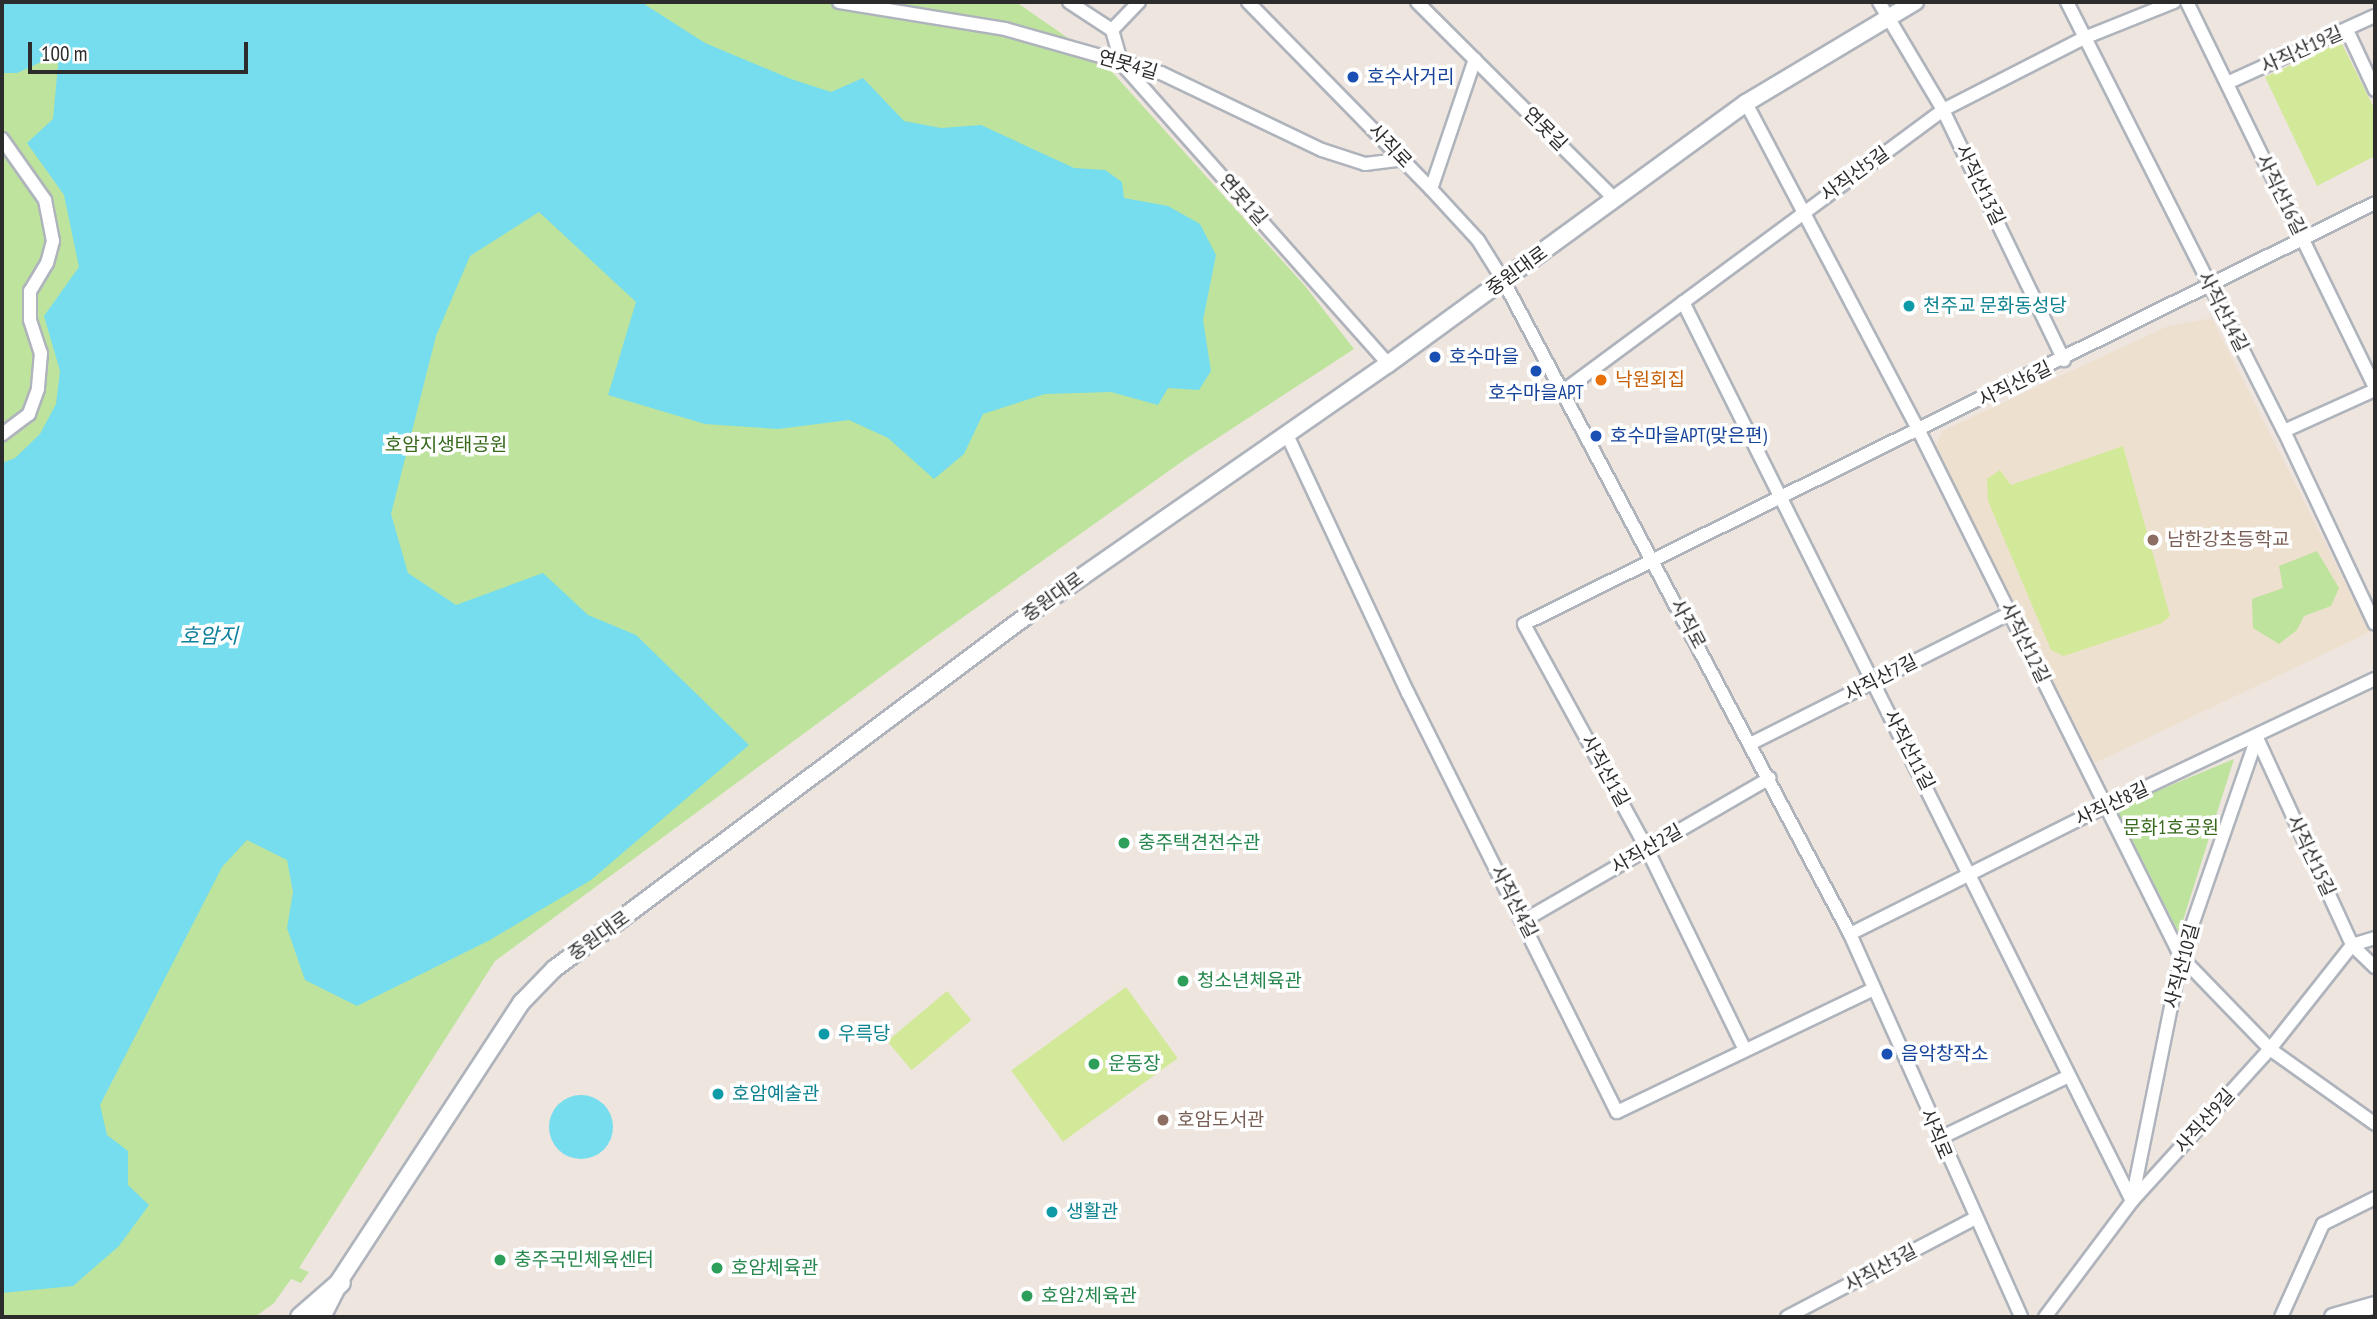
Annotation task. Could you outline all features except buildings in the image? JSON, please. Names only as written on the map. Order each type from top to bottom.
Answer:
[{"type":"main road","points":[[300,1317],[340,1282]]},
{"type":"street","name":"연못4길","points":[[839,2],[1005,29],[1161,73],[1322,150],[1365,164],[1403,159]]},
{"type":"street","points":[[1069,2],[1112,30],[1139,2]]},
{"type":"street","name":"사직로","points":[[1248,2],[1432,189],[1478,240],[1503,280],[1752,743],[1850,934],[1938,1139],[2021,1317]]},
{"type":"street","name":"연못길","points":[[1417,2],[1615,199]]},
{"type":"street","name":"중원대로","points":[[313,1317],[340,1282],[522,1002],[554,969],[1051,598],[1388,364],[1746,103],[1882,9],[1914,2]]},
{"type":"street","name":"사직산14길","points":[[2067,2],[2284,431],[2375,624]]},
{"type":"street","name":"사직산5길","points":[[1562,392],[1943,110],[2084,38],[2174,2]]},
{"type":"street","name":"사직산16길","points":[[2188,2],[2375,389]]},
{"type":"street","name":"사직산13길","points":[[1882,9],[1943,110],[2064,360]]},
{"type":"street","name":"사직산19길","points":[[2227,83],[2375,16]]},
{"type":"street","name":"연못1길","points":[[1112,30],[1122,64],[1388,364]]},
{"type":"street","points":[[2347,30],[2375,90]]},
{"type":"street","points":[[1432,189],[1475,59]]},
{"type":"street","name":"사직산12길","points":[[1746,103],[1806,210],[1919,431],[2181,957],[2270,1049],[2375,1124]]},
{"type":"street","points":[[2,139],[45,200],[53,241],[47,263],[30,290],[30,320],[41,353],[38,389],[29,414],[2,434]]},
{"type":"street","name":"사직산6길","points":[[1653,558],[2064,360],[2375,203]]},
{"type":"street","name":"사직산11길","points":[[1683,302],[1971,873],[2132,1201]]},
{"type":"street","points":[[2284,431],[2375,389]]},
{"type":"street","name":"사직산4길","points":[[1287,435],[1408,693],[1617,1112],[1874,989]]},
{"type":"street","name":"사직산1길","points":[[1653,558],[1524,624],[1647,849],[1745,1050]]},
{"type":"street","name":"사직산7길","points":[[1752,743],[2011,613]]},
{"type":"street","name":"사직산8길","points":[[1850,934],[2106,806],[2257,738],[2375,679]]},
{"type":"street","name":"사직산15길","points":[[2257,738],[2352,945],[2375,967]]},
{"type":"street","name":"사직산10길","points":[[2132,1201],[2181,957],[2257,738]]},
{"type":"street","name":"사직산2길","points":[[1523,921],[1770,778]]},
{"type":"street","points":[[2352,945],[2375,938]]},
{"type":"street","name":"사직산9길","points":[[2045,1317],[2132,1201],[2270,1049],[2352,945]]},
{"type":"street","points":[[1938,1139],[2069,1076]]},
{"type":"street","points":[[2281,1317],[2323,1224],[2375,1198]]},
{"type":"street","name":"사직산3길","points":[[1787,1317],[1974,1219]]},
{"type":"street","points":[[326,1314],[340,1282]]},
{"type":"street","points":[[2333,1317],[2375,1305]]},
{"type":"shaded area","name":"남한강초등학교","points":[[2212,318],[2370,632],[2095,763],[1936,447],[1942,431],[2168,326]]},
{"type":"green space","name":"호암지","points":[[2,2],[1016,2],[1104,63],[1305,286],[1354,349],[1187,458],[924,645],[495,961],[299,1268],[309,1272],[301,1283],[291,1279],[274,1303],[255,1317],[2,1317]]},
{"type":"green space","points":[[2341,42],[2375,110],[2375,156],[2317,186],[2265,77]]},
{"type":"green space","points":[[2123,446],[2170,616],[2162,623],[2064,656],[2051,650],[1988,501],[1987,479],[2000,470],[2011,485]]},
{"type":"green space","points":[[2317,551],[2339,588],[2331,606],[2304,616],[2297,630],[2279,644],[2253,628],[2252,599],[2283,588],[2279,566]]},
{"type":"green space","name":"문화1호공원","points":[[2234,759],[2179,933],[2116,808]]},
{"type":"green space","name":"운동장","points":[[1126,987],[1178,1058],[1063,1142],[1011,1070]]},
{"type":"green space","points":[[947,991],[971,1020],[912,1070],[887,1041]]},
{"type":"water","name":"호암지","points":[[2,2],[641,2],[705,43],[791,79],[831,92],[863,78],[904,121],[941,128],[981,125],[1074,168],[1105,170],[1122,182],[1124,198],[1168,206],[1200,224],[1216,255],[1203,320],[1211,371],[1199,390],[1168,388],[1158,405],[1111,392],[1045,394],[983,414],[964,454],[934,479],[888,438],[849,420],[778,429],[705,424],[608,395],[636,302],[539,212],[470,256],[436,336],[391,514],[408,573],[456,605],[543,573],[588,615],[636,635],[749,745],[591,880],[490,940],[357,1006],[305,980],[287,928],[293,892],[287,860],[247,840],[222,867],[100,1105],[107,1135],[128,1151],[128,1185],[149,1205],[119,1246],[73,1286],[2,1293],[2,463],[15,458],[40,434],[56,404],[60,371],[44,316],[79,267],[64,195],[27,143],[53,119],[59,54],[17,73],[2,73]]},
{"type":"water","points":[[581,1095],[599,1101],[607,1109],[613,1127],[607,1145],[599,1153],[581,1159],[563,1153],[555,1145],[549,1127],[555,1109],[563,1101]]},
{"type":"place","name":"호수사거리","points":[[1353,77]]},
{"type":"place","name":"천주교 문화동성당","points":[[1909,306]]},
{"type":"place","name":"호수마을","points":[[1435,357]]},
{"type":"place","name":"호수마을APT","points":[[1536,371]]},
{"type":"place","name":"낙원회집","points":[[1601,380]]},
{"type":"place","name":"호수마을APT(맞은편)","points":[[1596,436]]},
{"type":"place","name":"남한강초등학교","points":[[2153,540]]},
{"type":"place","name":"충주택견전수관","points":[[1124,843]]},
{"type":"place","name":"청소년체육관","points":[[1183,981]]},
{"type":"place","name":"우륵당","points":[[824,1034]]},
{"type":"place","name":"음악창작소","points":[[1887,1054]]},
{"type":"place","name":"운동장","points":[[1094,1064]]},
{"type":"place","name":"호암예술관","points":[[718,1094]]},
{"type":"place","name":"호암도서관","points":[[1163,1120]]},
{"type":"place","name":"생활관","points":[[1052,1212]]},
{"type":"place","name":"충주국민체육센터","points":[[500,1260]]},
{"type":"place","name":"호암체육관","points":[[717,1268]]},
{"type":"place","name":"호암2체육관","points":[[1027,1296]]},
{"type":"park label","name":"호암지생태공원","points":[[446,445]]}]
